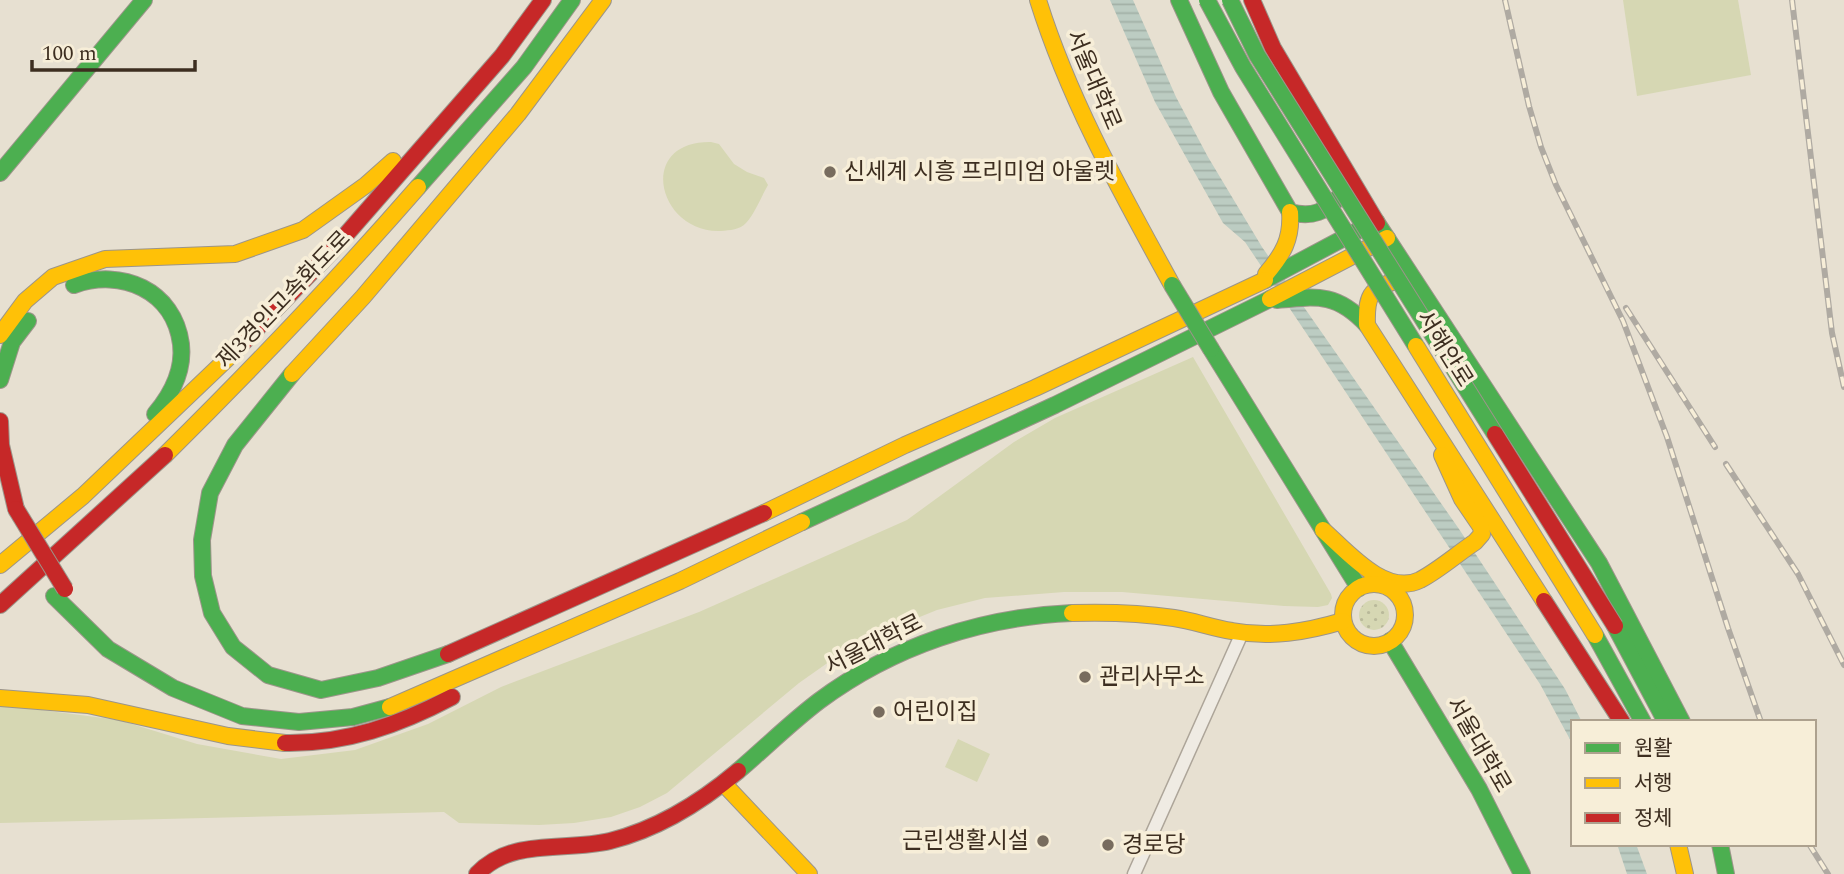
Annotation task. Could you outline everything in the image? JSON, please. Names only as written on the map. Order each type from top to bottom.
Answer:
[{"type":"main road","name":"제3경인고속화도로","points":[[0,565],[83,496],[248,339],[330,253],[502,56],[543,0]]},
{"type":"main road","name":"제3경인고속화도로","points":[[0,606],[142,478],[264,357],[347,269],[524,67],[572,0]]},
{"type":"main road","points":[[603,0],[519,114],[363,297],[283,384],[235,445],[210,493],[202,540],[203,576],[212,613],[233,647],[268,675],[321,690],[377,678],[444,656],[755,517],[905,445],[1236,295],[1376,221]]},
{"type":"main road","name":"서울대학로","points":[[1038,0],[1050,44],[1099,152],[1172,285],[1359,588]]},
{"type":"main road","points":[[1179,0],[1221,92],[1290,212],[1292,229],[1286,250],[1256,285]]},
{"type":"main road","name":"서해안로","points":[[1207,0],[1250,79],[1595,635],[1642,720]]},
{"type":"main road","name":"서해안로","points":[[1230,0],[1257,55],[1615,626],[1664,720]]},
{"type":"main road","points":[[1252,0],[1273,48],[1347,175],[1599,563],[1681,720]]},
{"type":"main road","points":[[0,162],[142,1]]},
{"type":"main road","points":[[0,173],[142,1]]},
{"type":"main road","points":[[0,335],[25,301],[53,278],[105,259],[235,254],[303,230],[366,185],[426,131],[502,56]]},
{"type":"main road","points":[[1290,212],[1305,217],[1321,212],[1335,203],[1346,188],[1347,175]]},
{"type":"main road","points":[[0,421],[7,517],[41,553],[59,592],[108,649],[173,688],[242,716],[299,722],[353,717],[401,704],[680,581],[913,469],[1055,405],[1265,302],[1387,238]]},
{"type":"main road","points":[[0,380],[12,342],[45,299],[84,280],[112,277],[129,281],[162,302],[174,321],[181,343],[181,360],[172,395],[83,496]]},
{"type":"main road","points":[[1367,326],[1366,301],[1374,290],[1391,282],[1406,280],[1420,290]]},
{"type":"main road","points":[[1265,302],[1315,296],[1335,298],[1352,309],[1367,326],[1621,720]]},
{"type":"main road","points":[[1388,587],[1400,598],[1405,612],[1399,633],[1390,641],[1374,646],[1358,642],[1346,630],[1343,621],[1345,602],[1359,588],[1368,584],[1409,590],[1482,534],[1481,527],[1462,499],[1424,417]]},
{"type":"main road","points":[[59,592],[116,637],[178,675],[269,708],[349,706],[397,695],[467,663],[614,594],[755,517]]},
{"type":"main road","points":[[1323,530],[1376,577],[1396,583],[1419,584]]},
{"type":"main road","name":"서울대학로","points":[[477,874],[489,861],[524,849],[592,845],[647,829],[692,806],[724,784],[769,742],[831,692],[870,667],[955,631],[991,622],[1080,614],[1165,616],[1242,633],[1285,634],[1318,629],[1343,621]]},
{"type":"main road","points":[[0,698],[40,698],[102,707],[251,740],[306,743],[359,736],[416,717],[589,621]]},
{"type":"main road","name":"서울대학로","points":[[1390,641],[1479,789],[1522,874]]},
{"type":"main road","points":[[724,784],[809,874]]},
{"type":"main road","points":[[1678,846],[1685,874]]},
{"type":"main road","points":[[1720,846],[1726,874]]},
{"type":"street","points":[[1134,874],[1242,633]]},
{"type":"green space","points":[[1623,0],[1738,0],[1751,75],[1637,96]]},
{"type":"green space","points":[[711,142],[719,144],[734,164],[764,178],[768,185],[749,219],[738,228],[721,231],[699,228],[682,218],[670,204],[664,187],[664,171],[672,156],[687,146]]},
{"type":"green space","points":[[1193,357],[1331,594],[1328,605],[1284,606],[1122,592],[1064,592],[985,598],[937,610],[843,652],[799,683],[667,793],[640,807],[611,817],[539,825],[459,823],[444,812],[0,823],[0,707],[119,720],[197,744],[281,759],[355,750],[428,724],[501,687],[699,612],[907,520],[1014,442],[1055,418]]},
{"type":"green space","points":[[1374,600],[1385,604],[1389,615],[1385,626],[1374,630],[1363,626],[1359,615],[1363,604]]},
{"type":"green space","points":[[958,739],[990,754],[977,782],[945,767]]},
{"type":"shaded area","points":[[1110,0],[1133,0],[1176,97],[1262,247],[1459,529],[1565,689],[1581,720],[1571,720],[1571,741],[1540,684],[1327,364],[1245,242],[1223,223],[1155,102]]},
{"type":"shaded area","points":[[1618,846],[1637,846],[1647,874],[1627,874]]},
{"type":"railway","points":[[1505,0],[1541,147],[1556,185],[1623,321],[1667,437],[1760,720]]},
{"type":"railway","points":[[1792,0],[1832,333],[1844,387]]},
{"type":"railway","points":[[1626,308],[1715,447]]},
{"type":"railway","points":[[1726,464],[1798,574],[1844,665]]},
{"type":"railway","points":[[1810,846],[1828,874]]},
{"type":"traffic: fast","points":[[0,173],[144,0]]},
{"type":"traffic: fast","points":[[418,187],[524,67],[572,0]]},
{"type":"traffic: fast","points":[[1179,0],[1221,92],[1290,212],[1312,214],[1330,206],[1341,195]]},
{"type":"traffic: fast","points":[[1207,0],[1243,67],[1416,346]]},
{"type":"traffic: fast","points":[[1230,0],[1257,55],[1495,434]]},
{"type":"traffic: fast","points":[[1265,280],[1376,221]]},
{"type":"traffic: fast","points":[[1377,223],[1599,563],[1681,720]]},
{"type":"traffic: fast","points":[[74,285],[92,280],[127,282],[156,297],[168,310],[176,325],[181,344],[180,363],[171,390],[155,414]]},
{"type":"traffic: fast","points":[[1172,285],[1211,349]]},
{"type":"traffic: fast","points":[[802,522],[1055,405],[1270,299]]},
{"type":"traffic: fast","points":[[1277,300],[1326,299],[1346,307],[1367,325]]},
{"type":"traffic: fast","points":[[0,380],[12,342],[28,321]]},
{"type":"traffic: fast","points":[[1211,349],[1359,588]]},
{"type":"traffic: fast","points":[[292,374],[235,445],[210,493],[202,540],[203,576],[212,613],[233,647],[268,675],[321,690],[378,678],[448,654]]},
{"type":"traffic: fast","points":[[54,596],[108,649],[173,688],[242,716],[299,722],[353,717],[390,707]]},
{"type":"traffic: fast","points":[[738,771],[819,701],[847,682],[908,650],[971,628],[1072,613]]},
{"type":"traffic: fast","points":[[1615,626],[1665,720]]},
{"type":"traffic: fast","points":[[1595,635],[1642,720]]},
{"type":"traffic: fast","points":[[1390,641],[1479,789],[1522,874]]},
{"type":"traffic: fast","points":[[1720,846],[1726,874]]},
{"type":"traffic: slow","points":[[292,374],[363,297],[518,114],[603,0]]},
{"type":"traffic: slow","points":[[1038,0],[1081,110],[1172,285]]},
{"type":"traffic: slow","points":[[0,335],[25,301],[53,277],[105,259],[235,254],[303,230],[366,185],[393,161]]},
{"type":"traffic: slow","points":[[165,455],[294,324],[418,187]]},
{"type":"traffic: slow","points":[[1266,274],[1285,246],[1290,212]]},
{"type":"traffic: slow","points":[[1270,299],[1387,238]]},
{"type":"traffic: slow","points":[[764,513],[905,445],[1035,388],[1265,280]]},
{"type":"traffic: slow","points":[[1397,281],[1380,287],[1371,295],[1367,308],[1367,325],[1544,601]]},
{"type":"traffic: slow","points":[[1416,346],[1595,635]]},
{"type":"traffic: slow","points":[[0,565],[83,496],[231,355]]},
{"type":"traffic: slow","points":[[1323,530],[1355,560],[1380,577],[1407,584],[1427,576],[1475,542],[1482,534],[1481,527],[1462,499],[1442,455]]},
{"type":"traffic: slow","points":[[390,707],[680,581],[802,522]]},
{"type":"traffic: slow","points":[[1374,584],[1396,593],[1405,615],[1396,637],[1374,646],[1352,637],[1343,615],[1352,593],[1374,584]]},
{"type":"traffic: slow","points":[[1072,613],[1162,616],[1225,630],[1260,634],[1302,631],[1343,621]]},
{"type":"traffic: slow","points":[[0,698],[88,705],[228,736],[285,743]]},
{"type":"traffic: slow","points":[[724,784],[809,874]]},
{"type":"traffic: slow","points":[[1678,846],[1685,874]]},
{"type":"traffic: jam","points":[[231,355],[330,253],[502,56],[543,0]]},
{"type":"traffic: jam","points":[[1252,0],[1273,48],[1377,223]]},
{"type":"traffic: jam","points":[[0,421],[1,445],[16,509]]},
{"type":"traffic: jam","points":[[1495,434],[1615,626]]},
{"type":"traffic: jam","points":[[0,605],[165,455]]},
{"type":"traffic: jam","points":[[16,509],[65,589]]},
{"type":"traffic: jam","points":[[448,654],[764,513]]},
{"type":"traffic: jam","points":[[1544,601],[1621,720]]},
{"type":"traffic: jam","points":[[285,743],[329,740],[372,731],[452,697]]},
{"type":"traffic: jam","points":[[477,874],[491,862],[523,850],[593,844],[628,836],[662,822],[693,804],[738,771]]},
{"type":"place","name":"신세계 시흥 프리미엄 아울렛","points":[[830,172]]},
{"type":"place","name":"관리사무소","points":[[1085,677]]},
{"type":"place","name":"어린이집","points":[[879,712]]},
{"type":"place","name":"근린생활시설","points":[[1043,841]]},
{"type":"place","name":"경로당","points":[[1108,845]]}]
